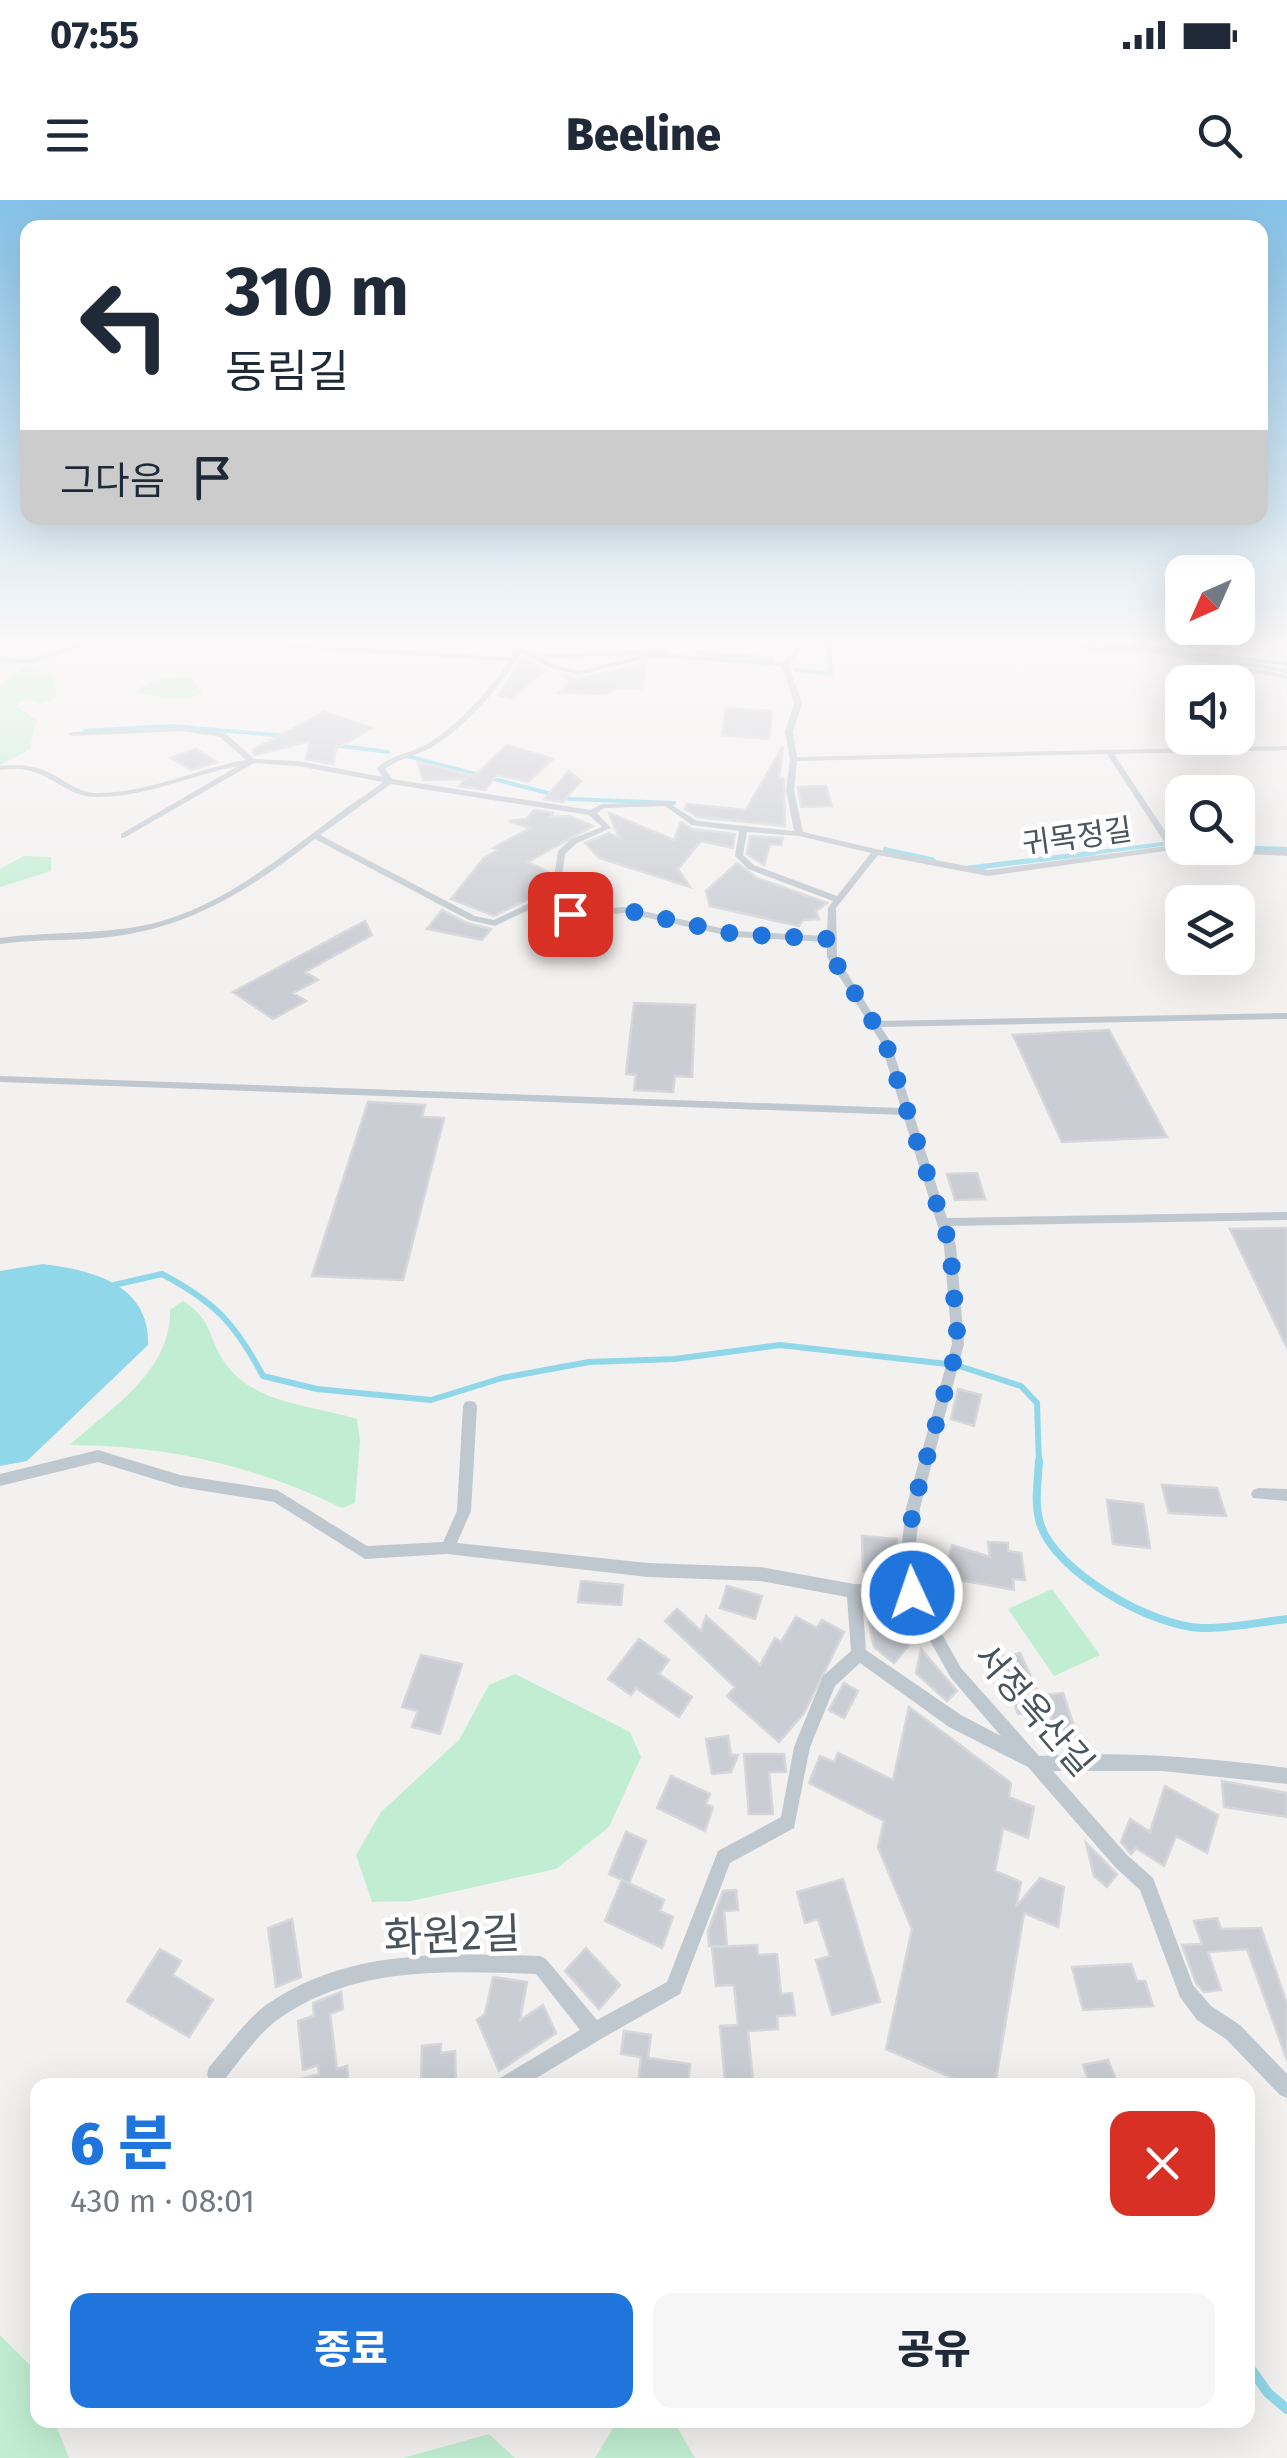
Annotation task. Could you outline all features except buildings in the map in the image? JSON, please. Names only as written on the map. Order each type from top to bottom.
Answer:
[{"type":"lane","points":[[240,750],[252,761]]},
{"type":"lane","points":[[389,781],[381,769],[392,757],[413,750]]},
{"type":"lane","points":[[792,750],[790,790],[798,834]]},
{"type":"lane","points":[[794,759],[1182,750]]},
{"type":"lane","points":[[1110,752],[1165,837]]},
{"type":"lane","points":[[0,768],[36,767],[96,795],[180,782],[271,759],[592,813],[608,828],[574,841],[561,853],[557,885],[541,901],[495,923],[472,918],[316,837]]},
{"type":"lane","points":[[124,836],[252,761]]},
{"type":"lane","points":[[0,942],[37,935],[113,934],[166,923],[218,906],[389,781]]},
{"type":"lane","points":[[541,901],[570,914],[625,910],[734,934],[830,939],[832,908],[876,852],[798,834],[695,823],[667,804],[602,806],[592,813]]},
{"type":"lane","points":[[742,829],[738,856],[751,867],[839,900]]},
{"type":"lane","name":"귀목정길","points":[[876,852],[988,873],[1165,849]]},
{"type":"lane","name":"귀목정길","points":[[1255,852],[1287,854]]},
{"type":"lane","name":"서정옥산길","points":[[830,939],[832,957],[885,1041],[950,1246],[958,1344],[913,1508],[907,1560],[912,1593],[956,1673],[1147,1884],[1186,1990],[1204,2014],[1234,2032],[1287,2088]]},
{"type":"lane","points":[[873,1024],[1287,1016]]},
{"type":"lane","points":[[0,1079],[905,1112]]},
{"type":"lane","points":[[943,1222],[1287,1216]]},
{"type":"lane","points":[[447,1548],[464,1511],[470,1406]]},
{"type":"lane","points":[[0,1480],[98,1456],[180,1481],[277,1496],[365,1553],[447,1548],[648,1570],[760,1574],[854,1591],[912,1593]]},
{"type":"lane","points":[[1258,1494],[1287,1495]]},
{"type":"lane","points":[[854,1591],[859,1654]]},
{"type":"lane","points":[[859,1654],[955,1722],[1036,1764],[1094,1760],[1204,1764],[1287,1776]]},
{"type":"lane","points":[[518,2078],[674,1988],[724,1857],[788,1822],[802,1747],[829,1681],[859,1654]]},
{"type":"lane","name":"화원2길","points":[[216,2074],[272,2012],[286,2004],[330,1980],[415,1962],[540,1964],[594,2032]]},
{"type":"green space","points":[[0,750],[27,750],[0,765]]},
{"type":"green space","points":[[24,856],[51,857],[51,871],[0,887],[0,869]]},
{"type":"green space","points":[[183,1301],[200,1315],[225,1363],[251,1387],[285,1401],[357,1419],[360,1441],[355,1503],[342,1508],[277,1480],[176,1454],[70,1445],[150,1370],[168,1332],[170,1310]]},
{"type":"green space","points":[[1052,1589],[1100,1655],[1054,1676],[1008,1609]]},
{"type":"green space","points":[[515,1674],[630,1732],[641,1757],[609,1827],[556,1869],[411,1901],[372,1902],[356,1855],[381,1812],[459,1740],[489,1685]]},
{"type":"green space","points":[[0,2335],[30,2365],[30,2428],[57,2428],[69,2458],[0,2458]]},
{"type":"green space","points":[[613,2428],[678,2428],[695,2458],[595,2458]]},
{"type":"green space","points":[[489,2434],[515,2458],[403,2458]]},
{"type":"water","points":[[43,1264],[99,1276],[115,1284],[139,1308],[148,1345],[27,1461],[0,1466],[0,1271]]},
{"type":"waterway","points":[[375,750],[388,752]]},
{"type":"waterway","points":[[407,756],[570,799],[674,803]]},
{"type":"waterway","points":[[1074,855],[1163,844]]},
{"type":"waterway","points":[[1255,848],[1287,849]]},
{"type":"waterway","points":[[885,849],[911,855]]},
{"type":"waterway","points":[[900,853],[933,860]]},
{"type":"waterway","points":[[969,868],[1094,853]]},
{"type":"waterway","points":[[114,1285],[162,1274],[180,1284],[210,1305],[233,1328],[263,1376],[317,1389],[431,1400],[502,1378],[589,1362],[675,1359],[780,1345],[956,1365],[1021,1386],[1037,1403],[1039,1462]]},
{"type":"waterway","points":[[1039,1462],[1037,1508],[1049,1542],[1064,1560],[1108,1594],[1158,1618],[1202,1628],[1287,1619]]},
{"type":"waterway","points":[[1255,2375],[1287,2409]]},
{"type":"route","points":[[570,914],[625,910],[734,934],[830,939],[832,957],[885,1041],[950,1246],[958,1344],[913,1508],[907,1560],[912,1593]]}]
